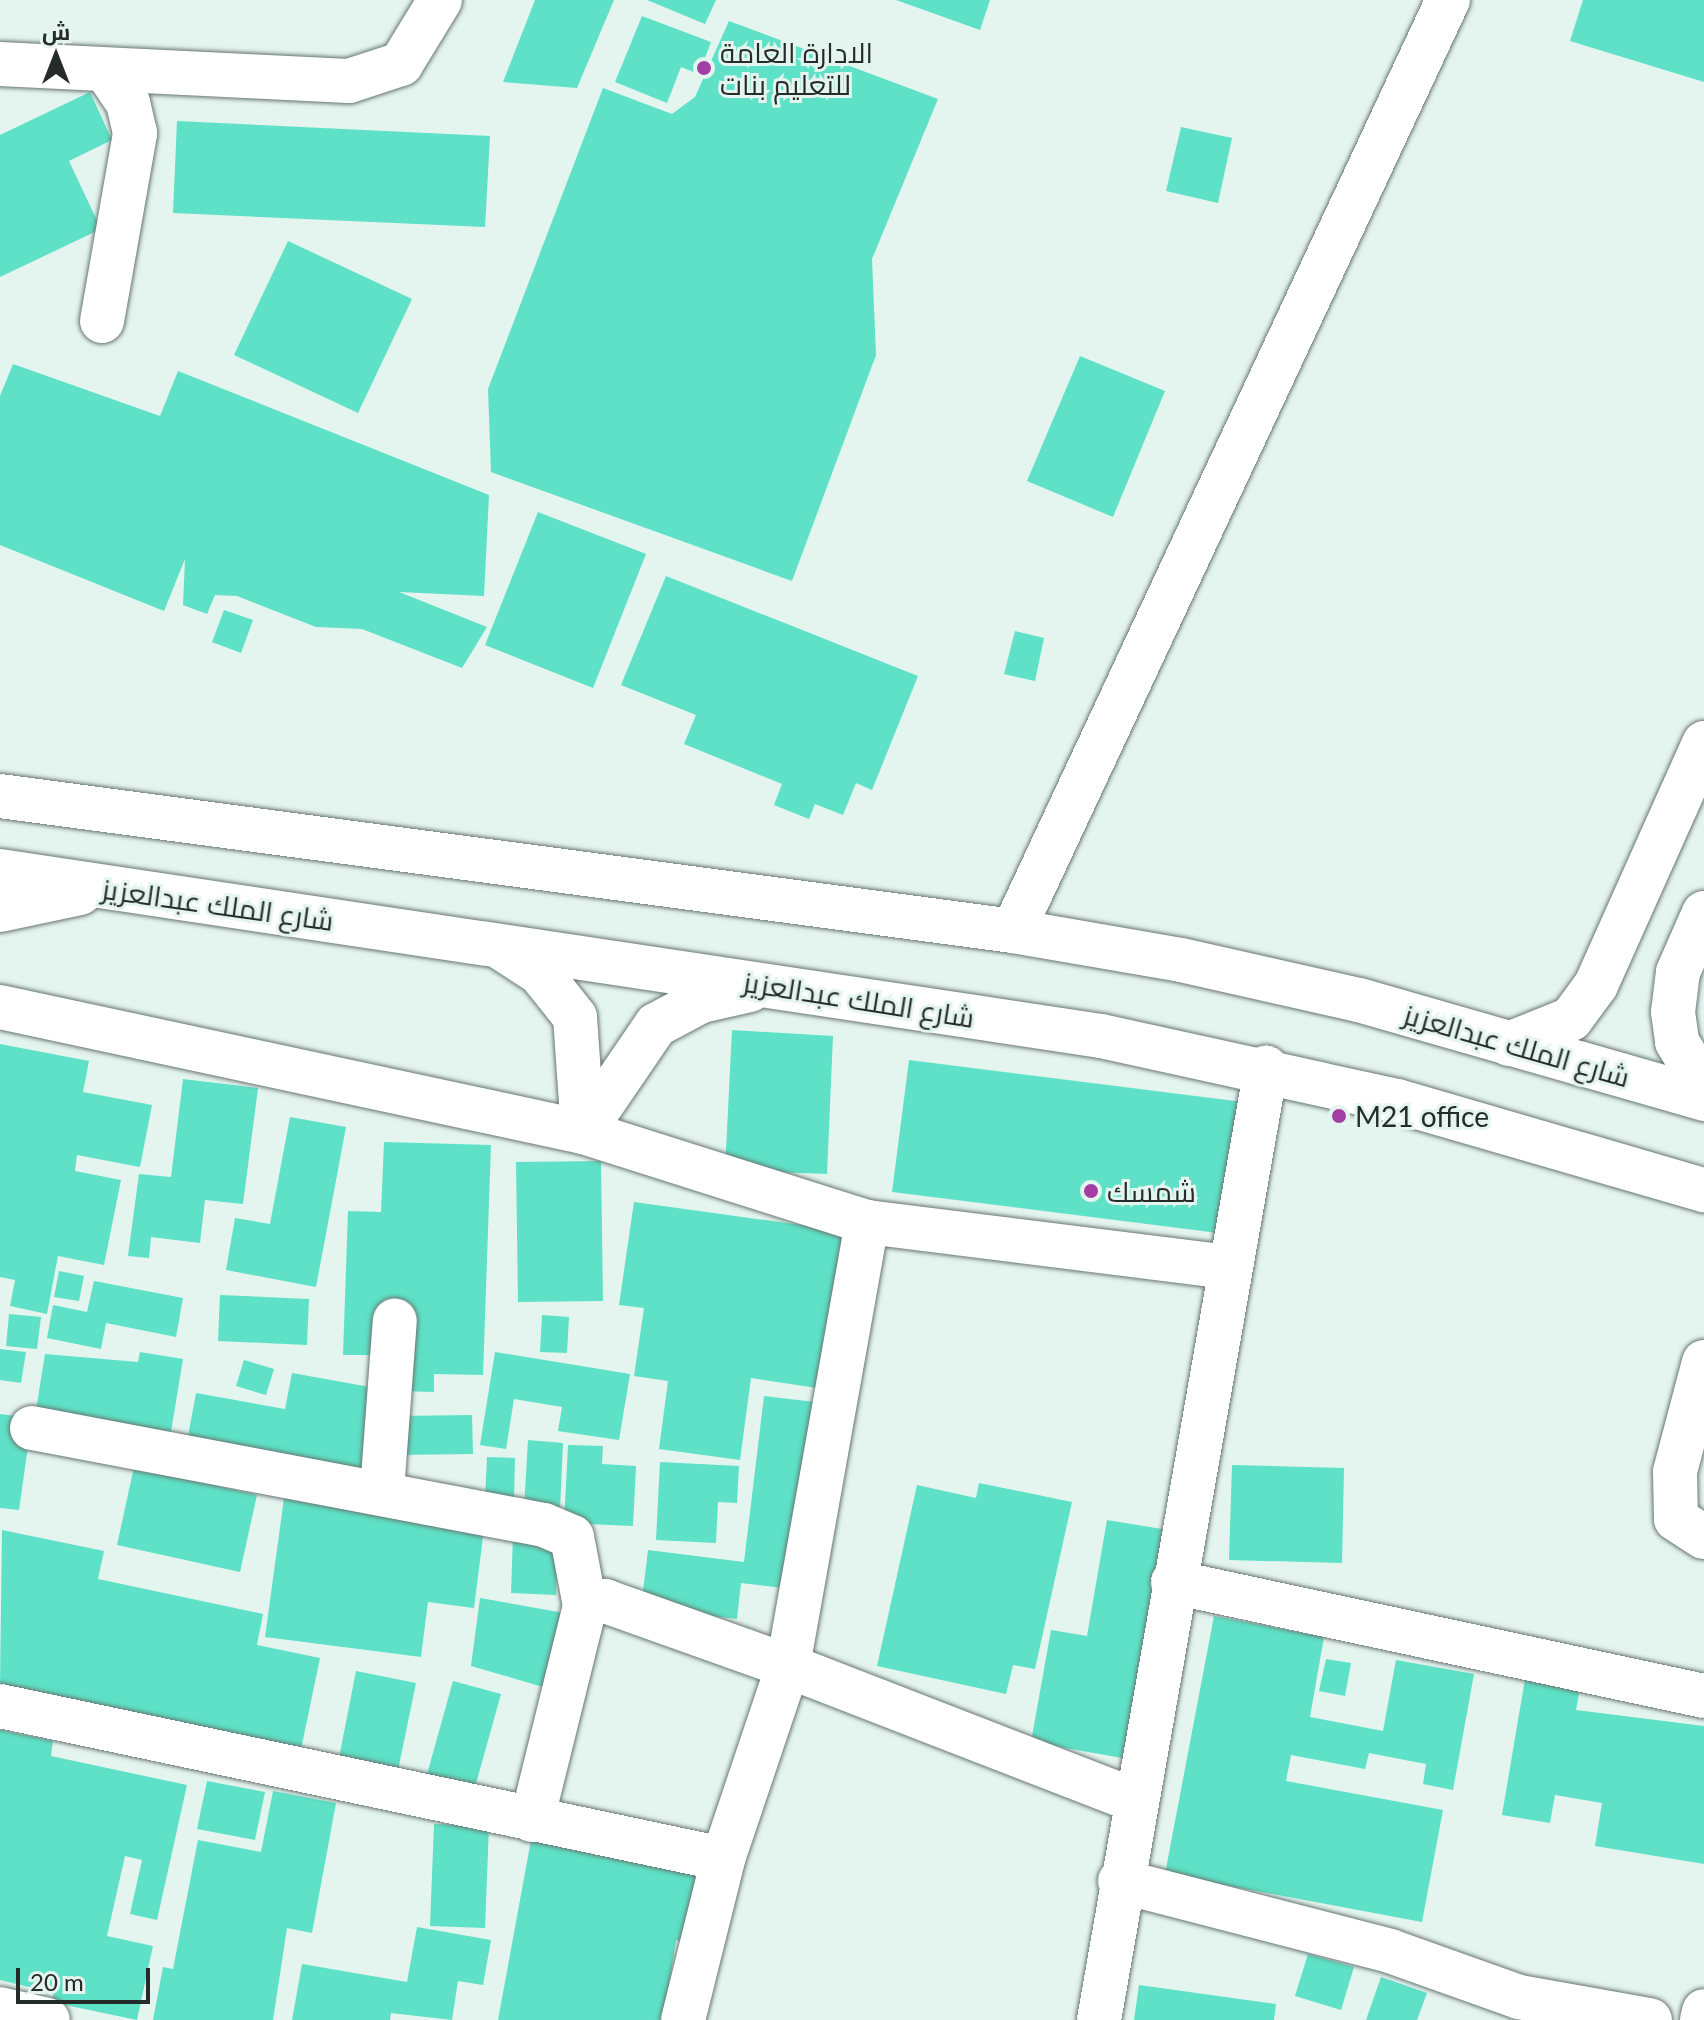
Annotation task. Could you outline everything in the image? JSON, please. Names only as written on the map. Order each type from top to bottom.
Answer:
[{"type":"street","points":[[0,64],[349,81],[377,76],[401,64],[422,39],[440,0]]},
{"type":"street","points":[[1013,931],[1448,0]]},
{"type":"street","points":[[102,321],[135,133],[128,103],[106,70]]},
{"type":"street","points":[[1509,1044],[1571,1019],[1596,985],[1704,743]]},
{"type":"street","name":"شارع الملك عبدالعزيز","points":[[0,796],[1013,931],[1315,990],[1704,1099]]},
{"type":"street","name":"شارع الملك عبدالعزيز","points":[[0,871],[774,985],[1266,1068],[1704,1190]]},
{"type":"street","points":[[0,910],[105,888]]},
{"type":"street","points":[[1704,913],[1678,972],[1673,1012],[1686,1063],[1704,1086]]},
{"type":"street","points":[[497,946],[540,973],[575,1017],[583,1132]]},
{"type":"street","points":[[583,1132],[656,1025],[701,1001],[774,985]]},
{"type":"street","points":[[0,1007],[583,1132],[867,1222],[1229,1267]]},
{"type":"street","points":[[1099,2020],[1133,1800],[1266,1068]]},
{"type":"street","points":[[683,2020],[723,1859],[788,1666],[867,1222]]},
{"type":"street","points":[[382,1491],[395,1320]]},
{"type":"street","points":[[1704,1362],[1675,1472],[1676,1519],[1704,1537]]},
{"type":"street","points":[[32,1428],[306,1484],[382,1491],[572,1537],[585,1606],[532,1820]]},
{"type":"street","points":[[1173,1582],[1704,1696]]},
{"type":"street","points":[[585,1606],[605,1601],[788,1666],[1133,1800]]},
{"type":"street","points":[[0,1706],[723,1859]]},
{"type":"street","points":[[1120,1881],[1390,1951],[1519,1997],[1650,2020]]},
{"type":"street","points":[[0,2009],[48,2020]]},
{"type":"street","points":[[1702,2020],[1704,2011]]},
{"type":"building","points":[[535,0],[614,0],[577,88],[503,82]]},
{"type":"building","points":[[647,0],[716,0],[705,24]]},
{"type":"building","points":[[896,0],[990,0],[980,30]]},
{"type":"building","points":[[1583,0],[1704,0],[1704,82],[1570,41]]},
{"type":"building","points":[[642,16],[711,42],[699,74],[681,67],[667,103],[615,82]]},
{"type":"building","points":[[729,21],[938,99],[872,259],[876,355],[792,581],[491,472],[488,389],[603,88],[672,114],[695,97]]},
{"type":"building","points":[[90,92],[112,140],[69,161],[101,229],[0,277],[0,135]]},
{"type":"building","points":[[177,121],[490,136],[485,227],[173,213]]},
{"type":"building","points":[[1181,127],[1232,138],[1218,203],[1166,191]]},
{"type":"building","points":[[288,241],[412,299],[358,413],[234,355]]},
{"type":"building","points":[[1080,356],[1165,391],[1113,517],[1027,481]]},
{"type":"building","points":[[13,364],[160,416],[178,371],[489,495],[484,596],[399,592],[487,627],[462,668],[362,629],[316,627],[237,596],[215,595],[207,614],[183,605],[185,559],[164,611],[0,545],[0,396]]},
{"type":"building","points":[[538,512],[646,554],[593,688],[485,645]]},
{"type":"building","points":[[666,576],[918,676],[872,790],[856,783],[843,815],[815,804],[809,819],[774,805],[782,784],[684,744],[696,715],[621,685]]},
{"type":"building","points":[[224,610],[253,620],[241,653],[212,642]]},
{"type":"building","points":[[1015,631],[1044,638],[1035,681],[1004,674]]},
{"type":"building","points":[[732,1030],[833,1036],[827,1174],[725,1170]]},
{"type":"building","points":[[0,1044],[89,1061],[83,1092],[152,1105],[140,1167],[77,1155],[75,1171],[121,1180],[104,1265],[58,1256],[47,1314],[10,1306],[15,1280],[0,1277]]},
{"type":"building","points":[[909,1060],[1251,1103],[1234,1235],[892,1192]]},
{"type":"building","points":[[183,1079],[258,1088],[243,1204],[205,1200],[200,1243],[151,1237],[149,1258],[128,1256],[139,1174],[171,1177]]},
{"type":"building","points":[[290,1117],[346,1127],[316,1287],[226,1270],[235,1218],[270,1224]]},
{"type":"building","points":[[384,1142],[491,1145],[483,1375],[434,1374],[434,1392],[401,1391],[381,1355],[343,1355],[348,1211],[381,1212]]},
{"type":"building","points":[[601,1161],[603,1301],[518,1302],[516,1162]]},
{"type":"building","points":[[634,1202],[852,1232],[830,1390],[751,1378],[740,1460],[659,1449],[668,1381],[634,1376],[644,1308],[619,1305]]},
{"type":"building","points":[[59,1271],[84,1276],[79,1301],[54,1297]]},
{"type":"building","points":[[94,1281],[183,1298],[176,1337],[106,1323],[101,1349],[47,1338],[53,1305],[87,1312]]},
{"type":"building","points":[[220,1295],[309,1299],[307,1345],[218,1341]]},
{"type":"building","points":[[9,1314],[41,1317],[37,1349],[6,1346]]},
{"type":"building","points":[[542,1315],[569,1317],[567,1353],[540,1352]]},
{"type":"building","points":[[0,1349],[26,1352],[21,1383],[0,1380]]},
{"type":"building","points":[[140,1352],[183,1359],[171,1432],[36,1410],[45,1354],[138,1362]]},
{"type":"building","points":[[495,1352],[630,1374],[619,1440],[558,1431],[562,1407],[514,1399],[506,1449],[480,1445]]},
{"type":"building","points":[[244,1360],[274,1369],[266,1395],[236,1386]]},
{"type":"building","points":[[292,1373],[381,1389],[363,1484],[185,1452],[196,1393],[285,1409]]},
{"type":"building","points":[[764,1396],[823,1403],[800,1590],[741,1583],[737,1619],[641,1608],[648,1550],[744,1562]]},
{"type":"building","points":[[0,1414],[32,1418],[19,1510],[0,1508]]},
{"type":"building","points":[[472,1415],[473,1454],[397,1455],[396,1416]]},
{"type":"building","points":[[528,1440],[563,1443],[560,1510],[524,1508]]},
{"type":"building","points":[[568,1445],[603,1446],[602,1464],[636,1466],[633,1526],[564,1523]]},
{"type":"building","points":[[487,1457],[515,1458],[514,1501],[485,1501]]},
{"type":"building","points":[[660,1462],[739,1466],[737,1503],[718,1502],[716,1543],[656,1540]]},
{"type":"building","points":[[1232,1465],[1344,1468],[1342,1563],[1229,1560]]},
{"type":"building","points":[[134,1467],[257,1495],[240,1572],[117,1545]]},
{"type":"building","points":[[979,1483],[1072,1502],[1035,1669],[1013,1665],[1006,1694],[877,1666],[917,1485],[976,1498]]},
{"type":"building","points":[[285,1491],[485,1521],[474,1608],[428,1602],[421,1657],[265,1637]]},
{"type":"building","points":[[1107,1520],[1168,1530],[1128,1759],[1031,1742],[1051,1630],[1087,1636]]},
{"type":"building","points":[[2,1530],[104,1551],[98,1579],[263,1614],[257,1645],[320,1658],[299,1759],[0,1685]]},
{"type":"building","points":[[513,1536],[558,1538],[556,1595],[511,1593]]},
{"type":"building","points":[[480,1598],[564,1613],[550,1689],[471,1666]]},
{"type":"building","points":[[1214,1616],[1324,1637],[1310,1717],[1383,1731],[1396,1660],[1474,1674],[1453,1790],[1423,1784],[1426,1764],[1369,1753],[1365,1769],[1291,1755],[1286,1781],[1443,1810],[1422,1922],[1165,1874]]},
{"type":"building","points":[[1326,1659],[1351,1663],[1345,1696],[1319,1691]]},
{"type":"building","points":[[356,1671],[416,1683],[395,1785],[336,1773]]},
{"type":"building","points":[[1525,1679],[1580,1688],[1576,1710],[1704,1726],[1704,1864],[1595,1846],[1602,1803],[1555,1795],[1550,1823],[1502,1815]]},
{"type":"building","points":[[453,1681],[501,1694],[472,1798],[424,1785]]},
{"type":"building","points":[[0,1730],[53,1741],[51,1756],[187,1785],[157,1920],[130,1914],[142,1860],[125,1856],[107,1936],[153,1946],[137,2020],[51,2002],[54,1993],[0,1980]]},
{"type":"building","points":[[207,1781],[265,1792],[255,1840],[197,1829]]},
{"type":"building","points":[[273,1791],[336,1803],[312,1933],[287,1928],[273,2020],[153,2020],[163,1967],[173,1969],[198,1840],[261,1852]]},
{"type":"building","points":[[434,1824],[489,1826],[485,1928],[430,1926]]},
{"type":"building","points":[[531,1840],[703,1870],[689,1943],[676,1940],[664,2020],[498,2020]]},
{"type":"building","points":[[417,1927],[491,1940],[483,1985],[458,1981],[452,2020],[391,2013],[390,2020],[292,2020],[302,1964],[407,1982]]},
{"type":"building","points":[[1308,1954],[1354,1967],[1341,2010],[1295,1996]]},
{"type":"building","points":[[1381,1977],[1427,1993],[1417,2020],[1366,2020]]},
{"type":"building","points":[[1139,1985],[1276,2004],[1274,2020],[1134,2020]]},
{"type":"place","name":"الادارة العامة للتعليم بنات","points":[[704,68]]},
{"type":"place","name":"M21 office","points":[[1339,1116]]},
{"type":"place","name":"شمسك","points":[[1091,1191]]}]
